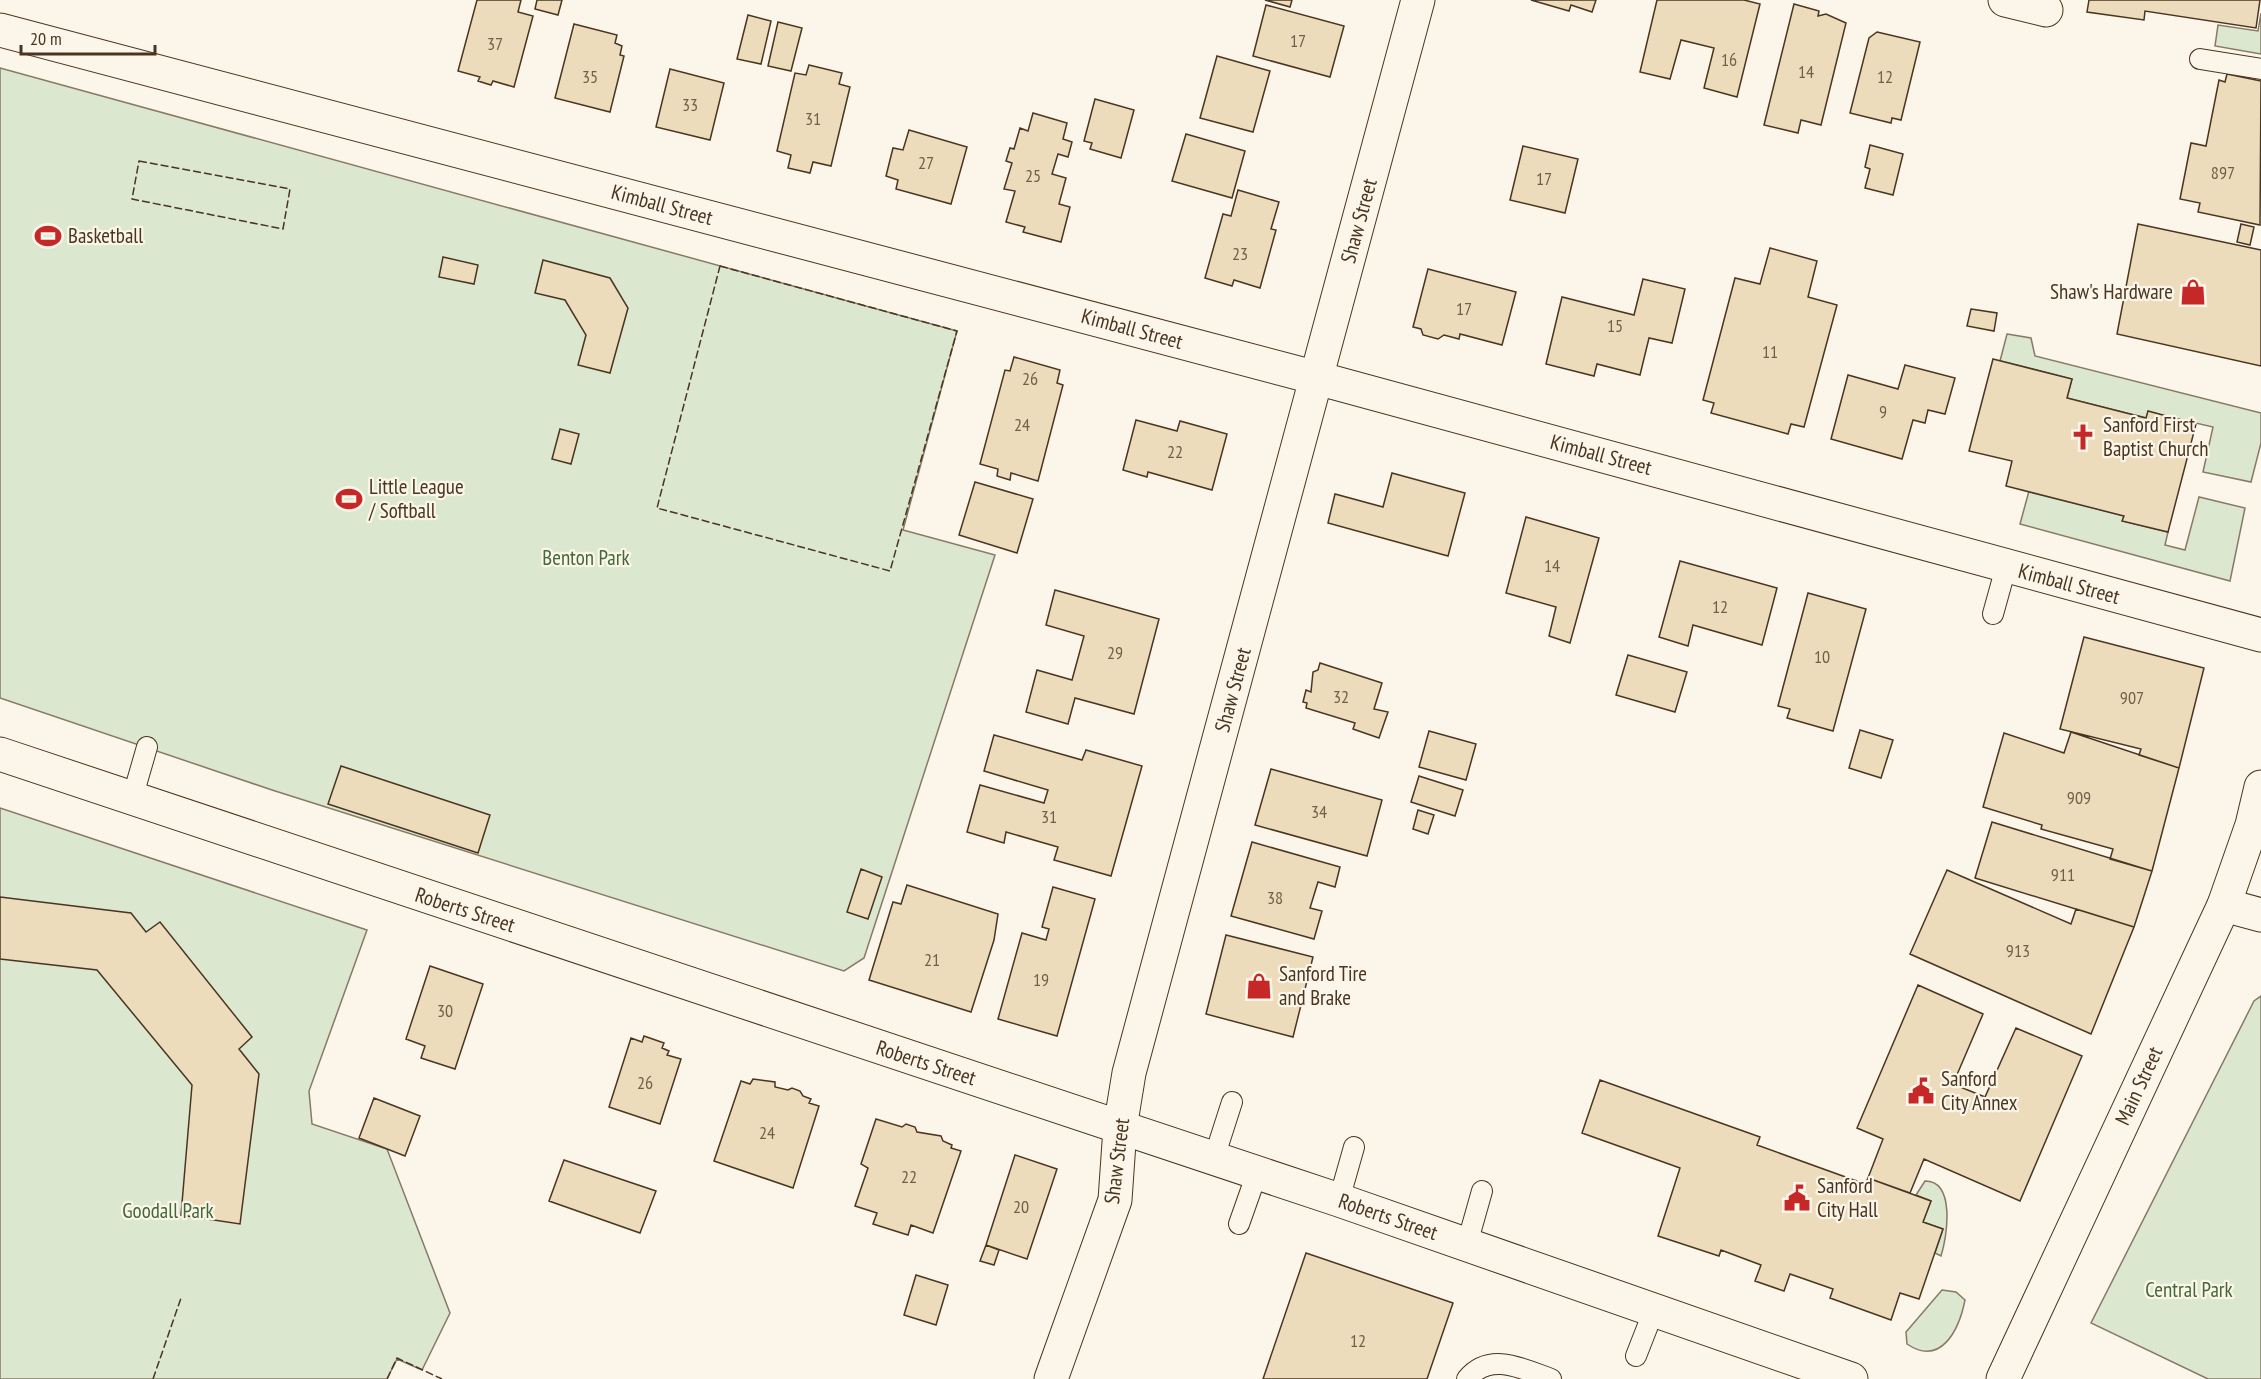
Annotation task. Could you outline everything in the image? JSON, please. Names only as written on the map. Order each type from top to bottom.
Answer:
[{"type":"main road","name":"Shaw Street","points":[[1050,1379],[1115,1200],[1120,1128],[1129,1073],[1418,0]]},
{"type":"main road","points":[[2005,0],[2046,10]]},
{"type":"main road","name":"Kimball Street","points":[[0,30],[1317,378],[2261,635]]},
{"type":"main road","name":"Roberts Street","points":[[0,754],[1339,1200],[1851,1379]]},
{"type":"main road","name":"Main Street","points":[[2003,1379],[2224,905],[2257,827],[2261,787]]},
{"type":"main road","points":[[2224,905],[2261,915]]},
{"type":"lane","points":[[2200,59],[2261,69]]},
{"type":"lane","points":[[1993,614],[2006,567]]},
{"type":"lane","points":[[132,799],[147,747]]},
{"type":"lane","points":[[1214,1158],[1232,1102]]},
{"type":"lane","points":[[1339,1200],[1354,1147]]},
{"type":"lane","points":[[1239,1224],[1257,1173]]},
{"type":"lane","points":[[1467,1244],[1482,1191]]},
{"type":"lane","points":[[1636,1356],[1654,1310]]},
{"type":"lane","points":[[1467,1379],[1483,1367],[1498,1362],[1551,1379]]},
{"type":"green space","points":[[2261,13],[2261,54],[2215,46],[2218,25],[2258,31]]},
{"type":"green space","name":"Benton Park","points":[[0,68],[957,331],[903,530],[995,555],[864,958],[844,971],[272,790],[0,698]]},
{"type":"green space","points":[[2007,334],[2031,338],[2035,356],[2261,413],[2261,443],[2251,482],[2203,472],[2213,427],[2149,412],[2146,418],[2067,398],[2072,379],[2000,361]]},
{"type":"green space","points":[[2029,491],[2124,516],[2123,521],[2168,532],[2165,545],[2185,550],[2199,497],[2245,508],[2230,581],[2020,524]]},
{"type":"green space","name":"Goodall Park","points":[[0,808],[367,930],[309,1091],[312,1124],[387,1149],[450,1313],[422,1370],[397,1359],[387,1379],[0,1379]]},
{"type":"green space","name":"Central Park","points":[[2261,996],[2261,1379],[2208,1379],[2091,1323],[2254,1001]]},
{"type":"green space","points":[[1925,1181],[1935,1183],[1945,1200],[1947,1224],[1941,1256],[1935,1253],[1943,1229],[1923,1222],[1931,1201],[1916,1195]]},
{"type":"green space","points":[[1942,1290],[1956,1292],[1965,1300],[1953,1333],[1939,1348],[1930,1351],[1919,1350],[1907,1344],[1906,1332]]},
{"type":"building","points":[[477,0],[521,0],[518,12],[533,16],[514,87],[493,81],[491,85],[478,81],[480,77],[458,71]]},
{"type":"building","points":[[537,0],[562,0],[558,15],[535,9]]},
{"type":"building","points":[[1265,0],[1292,0],[1290,7]]},
{"type":"building","points":[[1531,0],[1596,0],[1592,12],[1571,5],[1569,11]]},
{"type":"building","points":[[1657,0],[1744,0],[1760,4],[1737,97],[1704,88],[1714,48],[1681,40],[1670,79],[1640,72]]},
{"type":"building","points":[[2089,0],[2260,0],[2256,28],[2145,11],[2144,20],[2087,12]]},
{"type":"building","points":[[1794,4],[1819,11],[1818,16],[1826,14],[1846,23],[1821,125],[1801,120],[1798,133],[1764,125]]},
{"type":"building","points":[[1266,5],[1344,26],[1330,77],[1253,56]]},
{"type":"building","points":[[748,15],[771,21],[761,64],[737,59]]},
{"type":"building","points":[[778,22],[802,28],[791,71],[768,66]]},
{"type":"building","points":[[574,24],[617,35],[615,43],[622,46],[620,55],[624,56],[610,112],[555,98]]},
{"type":"building","points":[[1877,32],[1920,42],[1901,120],[1892,118],[1891,123],[1850,113],[1869,38]]},
{"type":"building","points":[[1217,56],[1270,71],[1253,132],[1200,118]]},
{"type":"building","points":[[809,65],[842,73],[839,84],[850,87],[831,166],[813,162],[810,173],[788,168],[791,155],[777,151],[795,73],[806,75]]},
{"type":"building","points":[[670,69],[724,83],[710,140],[656,127]]},
{"type":"building","points":[[2227,74],[2261,81],[2260,225],[2198,212],[2200,203],[2180,199],[2191,143],[2206,146],[2219,80],[2225,82]]},
{"type":"building","points":[[1095,99],[1134,110],[1121,158],[1090,149],[1092,143],[1084,141]]},
{"type":"building","points":[[1033,113],[1067,123],[1063,139],[1072,142],[1068,157],[1058,154],[1052,174],[1066,178],[1059,204],[1070,207],[1061,242],[1023,232],[1025,227],[1006,222],[1015,191],[1004,189],[1012,163],[1006,161],[1010,148],[1014,149],[1020,128],[1028,131]]},
{"type":"building","points":[[909,130],[967,147],[951,204],[896,189],[898,180],[886,176],[893,148],[903,150]]},
{"type":"building","points":[[1186,134],[1245,151],[1232,198],[1172,181]]},
{"type":"building","points":[[1870,145],[1903,154],[1893,195],[1865,188],[1870,169],[1865,167]]},
{"type":"building","points":[[1523,146],[1578,159],[1565,213],[1510,200]]},
{"type":"building","points":[[1238,190],[1279,202],[1271,229],[1276,230],[1260,288],[1234,280],[1232,286],[1205,278],[1223,214],[1231,216]]},
{"type":"building","name":"Shaw's Hardware","points":[[2138,224],[2261,250],[2261,366],[2117,334]]},
{"type":"building","points":[[2241,224],[2254,227],[2250,245],[2237,242]]},
{"type":"building","points":[[1770,248],[1817,261],[1808,297],[1837,305],[1804,427],[1791,424],[1788,434],[1711,413],[1714,403],[1703,400],[1735,278],[1760,284]]},
{"type":"building","points":[[443,257],[478,265],[474,284],[439,277]]},
{"type":"building","points":[[543,260],[610,278],[628,308],[610,373],[578,365],[586,335],[565,300],[535,293]]},
{"type":"building","points":[[1428,269],[1516,292],[1502,345],[1460,334],[1459,339],[1444,335],[1438,339],[1423,335],[1421,329],[1413,327]]},
{"type":"building","points":[[1643,279],[1685,289],[1672,343],[1649,338],[1640,375],[1597,364],[1594,376],[1546,364],[1562,297],[1634,315]]},
{"type":"building","points":[[1971,309],[1997,313],[1994,331],[1967,326]]},
{"type":"building","points":[[1014,357],[1060,370],[1057,383],[1063,385],[1038,481],[1011,473],[1010,480],[997,476],[998,469],[980,464],[1005,370],[1010,371]]},
{"type":"building","name":"Sanford First Baptist Church","points":[[1993,359],[2072,379],[2067,398],[2146,418],[2148,411],[2196,424],[2168,532],[2122,521],[2124,516],[2006,486],[2012,461],[1969,451]]},
{"type":"building","points":[[1905,365],[1955,378],[1945,414],[1928,410],[1925,423],[1913,420],[1902,459],[1831,439],[1848,375],[1898,389]]},
{"type":"building","points":[[1136,420],[1177,431],[1180,421],[1227,434],[1212,490],[1148,472],[1147,477],[1123,470]]},
{"type":"building","points":[[560,429],[579,434],[571,464],[552,459]]},
{"type":"building","points":[[1392,473],[1465,493],[1448,556],[1328,523],[1335,494],[1383,507]]},
{"type":"building","points":[[975,482],[1033,499],[1017,553],[959,535]]},
{"type":"building","points":[[1526,517],[1599,538],[1570,643],[1549,636],[1556,607],[1506,593]]},
{"type":"building","points":[[1680,561],[1777,588],[1762,645],[1693,625],[1688,646],[1659,637]]},
{"type":"building","points":[[1055,590],[1159,619],[1134,714],[1075,698],[1068,724],[1026,712],[1037,670],[1072,680],[1084,636],[1046,625]]},
{"type":"building","points":[[1808,593],[1866,609],[1833,731],[1787,718],[1790,709],[1778,706]]},
{"type":"building","points":[[2084,637],[2204,668],[2179,768],[2139,755],[2141,749],[2060,729]]},
{"type":"building","points":[[1628,655],[1687,672],[1675,712],[1616,695]]},
{"type":"building","points":[[1320,663],[1382,683],[1374,709],[1388,712],[1379,738],[1353,729],[1355,723],[1306,708],[1307,703],[1303,702],[1306,690],[1311,692],[1313,672],[1318,670]]},
{"type":"building","points":[[1860,730],[1893,740],[1881,778],[1849,768]]},
{"type":"building","points":[[1429,731],[1476,744],[1466,780],[1419,767]]},
{"type":"building","points":[[2071,732],[2179,768],[2152,871],[2110,859],[2113,849],[2041,829],[2042,825],[1983,807],[2004,733],[2064,753]]},
{"type":"building","points":[[994,735],[1082,760],[1086,750],[1142,766],[1111,876],[1054,860],[1058,847],[1006,832],[1004,843],[967,832],[980,785],[1044,803],[1048,790],[984,771]]},
{"type":"building","points":[[341,766],[490,815],[478,853],[328,804]]},
{"type":"building","points":[[1271,769],[1382,800],[1367,856],[1255,825]]},
{"type":"building","points":[[1419,776],[1463,790],[1455,816],[1411,802]]},
{"type":"building","points":[[1418,810],[1434,815],[1428,834],[1413,829]]},
{"type":"building","points":[[1992,822],[2152,871],[2134,927],[1975,878]]},
{"type":"building","points":[[1252,842],[1340,867],[1335,887],[1318,882],[1310,908],[1322,911],[1314,939],[1231,916]]},
{"type":"building","points":[[861,869],[882,877],[868,919],[847,912]]},
{"type":"building","points":[[1947,870],[2071,924],[2076,909],[2134,927],[2091,1034],[1910,954]]},
{"type":"building","points":[[907,885],[998,914],[994,940],[971,1012],[869,980],[893,902],[901,904]]},
{"type":"building","points":[[1053,887],[1095,899],[1057,1036],[998,1019],[1022,933],[1046,940],[1049,929],[1042,927]]},
{"type":"building","points":[[0,897],[131,913],[146,932],[160,922],[252,1037],[239,1049],[259,1074],[240,1224],[181,1215],[192,1085],[97,970],[0,959]]},
{"type":"building","name":"Sanford Tire and Brake","points":[[1226,935],[1313,957],[1293,1037],[1206,1014]]},
{"type":"building","points":[[430,966],[483,984],[455,1069],[421,1058],[425,1046],[406,1039]]},
{"type":"building","name":"Sanford City Annex","points":[[1918,985],[1983,1014],[1953,1084],[1985,1097],[2016,1028],[2082,1056],[2020,1201],[1924,1159],[1910,1193],[1868,1178],[1883,1139],[1857,1128]]},
{"type":"building","points":[[644,1036],[664,1043],[662,1048],[669,1051],[667,1055],[681,1059],[660,1124],[609,1107],[631,1038],[642,1042]]},
{"type":"building","points":[[753,1079],[775,1082],[775,1087],[800,1091],[803,1096],[811,1099],[809,1103],[819,1106],[793,1188],[714,1161],[741,1081],[750,1084]]},
{"type":"building","name":"Sanford City Hall","points":[[1600,1080],[1760,1137],[1757,1145],[1865,1184],[1868,1178],[1931,1201],[1923,1222],[1943,1229],[1919,1299],[1900,1293],[1891,1320],[1830,1298],[1833,1289],[1790,1274],[1784,1291],[1755,1281],[1761,1265],[1721,1250],[1719,1256],[1658,1236],[1680,1168],[1582,1133]]},
{"type":"building","points":[[374,1098],[420,1116],[405,1156],[359,1138]]},
{"type":"building","points":[[876,1119],[902,1127],[906,1124],[915,1127],[917,1132],[941,1136],[943,1141],[952,1145],[951,1148],[961,1151],[933,1233],[911,1225],[908,1235],[873,1224],[877,1213],[855,1206],[868,1168],[861,1164]]},
{"type":"building","points":[[1015,1155],[1057,1169],[1027,1259],[986,1245]]},
{"type":"building","points":[[564,1160],[656,1191],[640,1233],[549,1201]]},
{"type":"building","points":[[986,1245],[999,1250],[994,1265],[980,1261]]},
{"type":"building","points":[[1306,1253],[1453,1303],[1427,1379],[1263,1379]]},
{"type":"building","points":[[916,1275],[948,1285],[936,1325],[904,1315]]},
{"type":"fence","points":[[139,161],[290,189],[283,229],[132,199],[139,161]]},
{"type":"fence","points":[[720,266],[957,331],[890,571],[657,508],[720,266]]},
{"type":"fence","points":[[153,1379],[181,1298]]},
{"type":"fence","points":[[387,1379],[397,1358],[442,1379]]},
{"type":"place","name":"Basketball","points":[[48,236]]},
{"type":"place","name":"Shaw's Hardware","points":[[2193,292]]},
{"type":"place","name":"Sanford First Baptist Church","points":[[2083,437]]},
{"type":"place","name":"Little League / Softball","points":[[349,499]]},
{"type":"place","name":"Sanford Tire and Brake","points":[[1259,986]]},
{"type":"place","name":"Sanford City Annex","points":[[1921,1091]]},
{"type":"place","name":"Sanford City Hall","points":[[1797,1198]]}]
